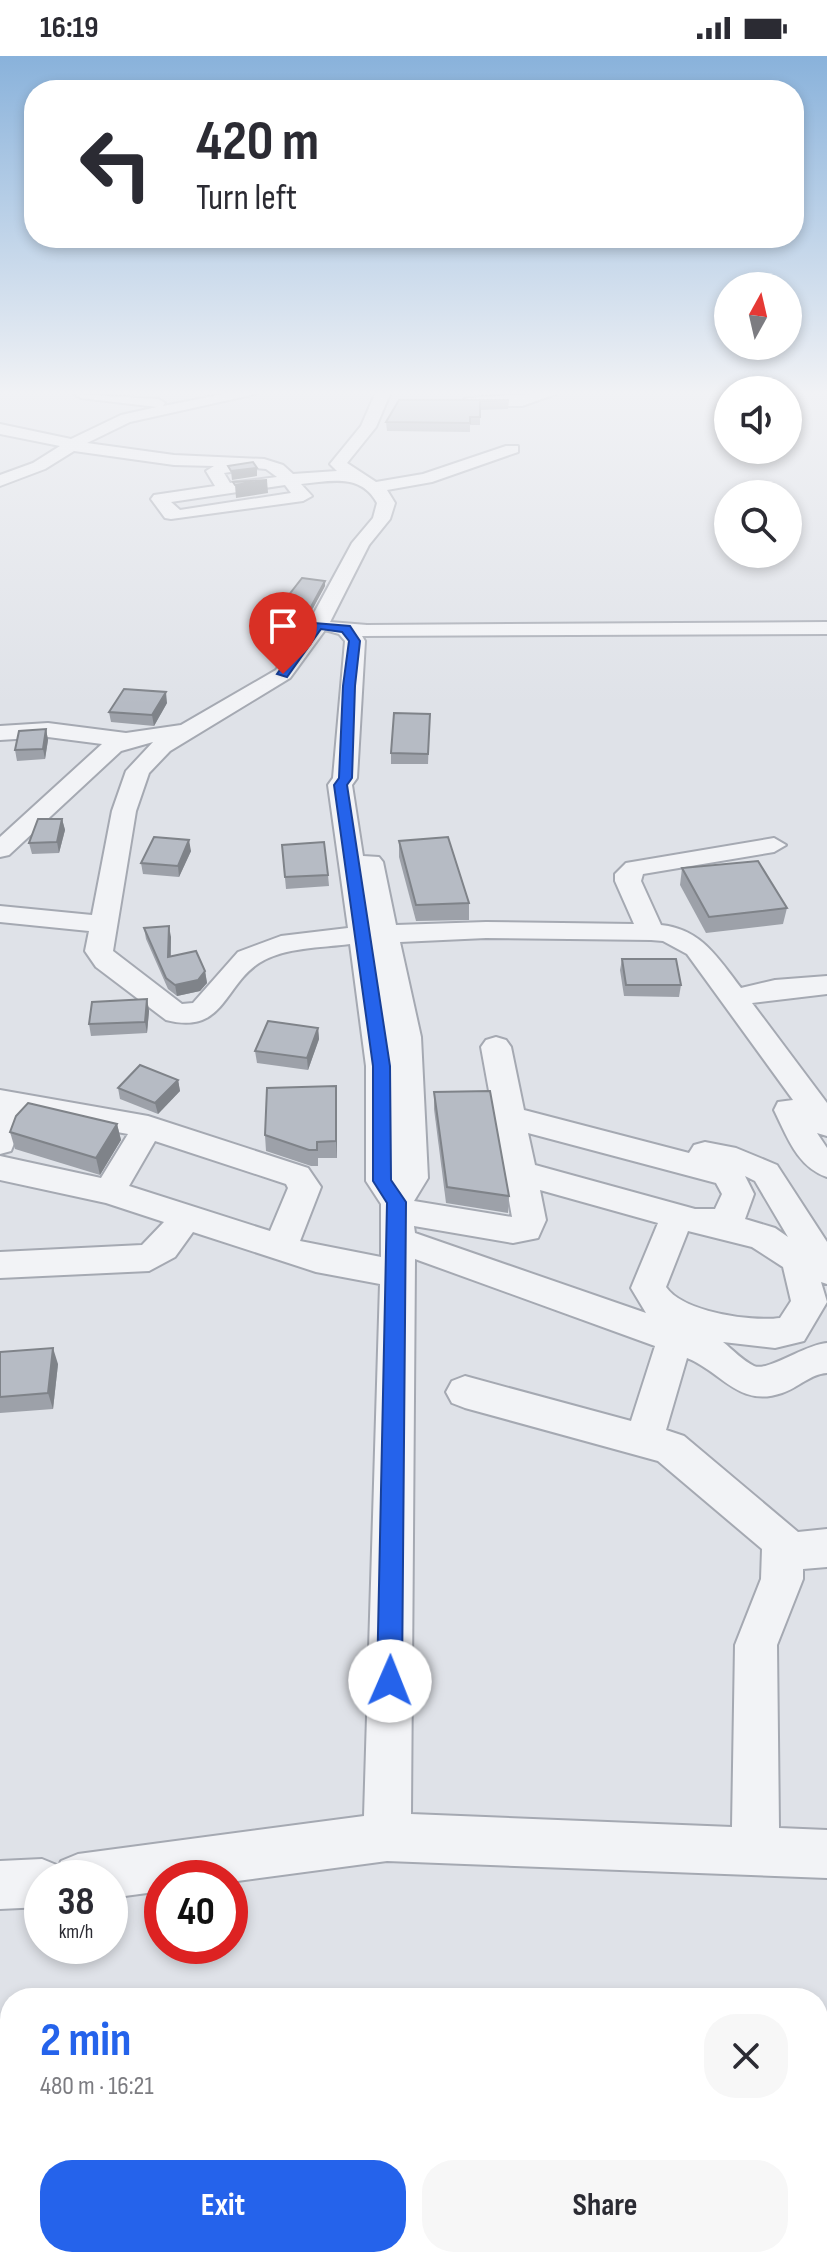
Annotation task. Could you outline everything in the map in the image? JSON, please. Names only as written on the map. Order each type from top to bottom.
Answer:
[{"type":"street","points":[[170,497],[160,499],[171,514],[180,515],[301,497]]},
{"type":"street","points":[[381,497],[386,503],[381,519],[361,543],[318,625],[283,674],[162,746],[138,771],[124,811],[102,924],[99,951],[106,961],[176,1013],[186,1015],[203,1009],[248,958],[264,949],[373,935],[486,930],[669,934],[697,948],[827,1125]]},
{"type":"street","points":[[346,629],[363,624],[827,617]]},
{"type":"street","points":[[318,625],[346,629],[827,628]]},
{"type":"street","points":[[346,629],[355,641],[349,686],[345,778],[354,786],[355,840],[392,1037],[410,1096],[412,1178],[397,1232],[387,1837]]},
{"type":"street","points":[[0,733],[48,730],[126,740],[191,729]]},
{"type":"street","points":[[0,850],[102,754],[126,740]]},
{"type":"street","points":[[651,932],[628,881],[628,874],[635,868],[774,845]]},
{"type":"street","points":[[0,914],[102,924]]},
{"type":"street","points":[[734,998],[775,989],[827,985]]},
{"type":"street","points":[[392,1037],[382,1181],[397,1232]]},
{"type":"street","points":[[0,1168],[109,1192],[316,1259],[397,1232],[526,1229],[529,1220],[521,1173],[497,1102],[496,1047]]},
{"type":"street","points":[[410,1096],[444,1095]]},
{"type":"street","points":[[0,1143],[7,1102],[148,1127],[218,1146],[297,1176],[305,1187],[280,1248]]},
{"type":"street","points":[[497,1102],[727,1174],[735,1184],[736,1205],[723,1221],[693,1219],[521,1173]]},
{"type":"street","points":[[789,1110],[811,1152],[827,1165]]},
{"type":"street","points":[[109,1192],[148,1127]]},
{"type":"street","points":[[700,1152],[736,1159],[766,1173],[812,1217],[827,1271]]},
{"type":"street","points":[[0,1265],[149,1258],[163,1248],[186,1217]]},
{"type":"street","points":[[397,1232],[705,1349],[744,1378],[759,1383],[774,1383],[806,1362],[827,1358]]},
{"type":"street","points":[[644,1441],[675,1338]]},
{"type":"street","points":[[465,1392],[670,1448],[773,1530],[806,1550],[782,1579],[756,1645],[755,1851]]},
{"type":"street","points":[[128,1871],[387,1837],[827,1854]]},
{"type":"street","points":[[0,1885],[24,1884]]},
{"type":"building","points":[[302,578],[325,581],[306,616],[274,614]]},
{"type":"building","points":[[124,689],[166,692],[152,715],[109,712]]},
{"type":"building","points":[[394,713],[430,714],[428,754],[391,753]]},
{"type":"building","points":[[46,729],[43,749],[15,750],[19,731]]},
{"type":"building","points":[[38,819],[62,819],[57,842],[29,843]]},
{"type":"building","points":[[154,837],[189,840],[178,866],[141,863]]},
{"type":"building","points":[[448,837],[469,903],[416,905],[399,841]]},
{"type":"building","points":[[324,842],[328,875],[285,877],[282,845]]},
{"type":"building","points":[[758,861],[787,908],[709,917],[682,868]]},
{"type":"building","points":[[169,926],[168,957],[196,951],[205,971],[198,980],[175,985],[166,978],[144,928]]},
{"type":"building","points":[[622,959],[676,959],[681,985],[626,985]]},
{"type":"building","points":[[147,999],[145,1022],[89,1024],[92,1002]]},
{"type":"building","points":[[268,1021],[318,1028],[307,1058],[255,1051]]},
{"type":"building","points":[[140,1065],[178,1080],[155,1103],[118,1088]]},
{"type":"building","points":[[336,1086],[336,1141],[317,1142],[317,1150],[309,1150],[265,1135],[267,1088]]},
{"type":"building","points":[[490,1091],[509,1196],[447,1187],[434,1092]]},
{"type":"building","points":[[28,1103],[117,1124],[96,1158],[10,1132],[16,1116]]},
{"type":"building","points":[[53,1348],[48,1393],[0,1397],[0,1352]]},
{"type":"route","points":[[283,674],[318,625],[346,629],[355,641],[349,686],[345,778],[340,785],[346,841],[378,1037],[382,1181],[397,1202],[390,1681]]}]
